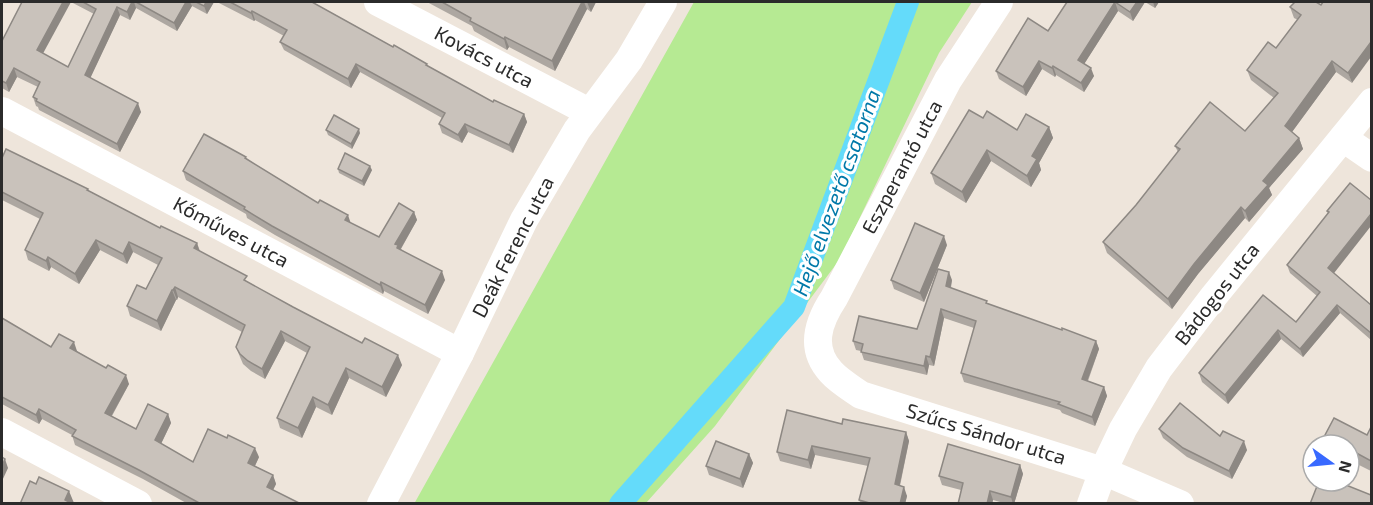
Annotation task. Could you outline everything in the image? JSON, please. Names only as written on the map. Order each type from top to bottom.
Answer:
[{"type":"street","name":"Kovács utca","points":[[378,2],[589,112]]},
{"type":"street","name":"Deák Ferenc utca","points":[[381,504],[460,353],[524,220],[577,130],[629,60],[663,2]]},
{"type":"street","name":"Eszperantó utca","points":[[817,339],[825,313],[948,80],[999,2]]},
{"type":"street","name":"Bádogos utca","points":[[1091,504],[1103,471],[1123,429],[1158,368],[1371,102]]},
{"type":"street","name":"Kőműves utca","points":[[2,111],[460,353]]},
{"type":"street","points":[[1343,138],[1371,158]]},
{"type":"street","name":"Szűcs Sándor utca","points":[[817,339],[820,358],[832,374],[861,395],[1103,471],[1180,504]]},
{"type":"street","points":[[2,432],[138,504]]},
{"type":"green space","points":[[694,2],[972,2],[939,53],[840,259],[715,426],[646,503],[414,504]]},
{"type":"building","points":[[22,2],[63,2],[37,50],[68,67],[96,9],[83,2],[132,2],[127,12],[117,7],[85,75],[138,103],[117,144],[36,101],[37,99],[33,97],[40,82],[14,68],[6,83],[2,81],[2,41]]},
{"type":"building","points":[[136,2],[186,2],[174,23]]},
{"type":"building","points":[[230,2],[312,2],[393,47],[394,45],[493,102],[494,100],[524,114],[509,145],[465,124],[458,135],[439,124],[445,113],[356,64],[348,79],[280,42],[287,30]]},
{"type":"building","points":[[442,2],[582,2],[552,61],[470,21],[471,18]]},
{"type":"building","points":[[1067,2],[1115,2],[1078,60],[1091,68],[1081,83],[1053,66],[1052,68],[1039,61],[1023,87],[996,71],[1028,18],[1048,31]]},
{"type":"building","points":[[1115,2],[1137,2],[1130,12]]},
{"type":"building","points":[[1295,2],[1316,2],[1321,5],[1323,2],[1371,2],[1371,42],[1348,73],[1332,61],[1285,126],[1299,138],[1263,181],[1268,185],[1245,211],[1241,207],[1168,299],[1103,242],[1136,205],[1180,149],[1175,146],[1210,102],[1245,131],[1278,93],[1247,70],[1268,42],[1276,48],[1301,15],[1290,7]]},
{"type":"building","points":[[969,110],[983,118],[987,111],[1017,130],[1026,114],[1049,127],[1032,156],[1037,159],[1027,176],[987,150],[962,192],[931,173]]},
{"type":"building","points":[[334,115],[359,129],[351,144],[326,130]]},
{"type":"building","points":[[204,134],[246,157],[318,203],[320,200],[348,215],[345,220],[379,237],[399,203],[414,212],[395,244],[398,245],[397,248],[442,271],[425,305],[381,282],[380,285],[272,226],[244,209],[245,207],[183,171]]},
{"type":"building","points":[[6,149],[88,189],[160,228],[161,226],[197,243],[194,248],[247,276],[244,280],[293,307],[362,343],[365,338],[398,355],[382,387],[346,368],[328,405],[313,397],[298,428],[277,418],[310,347],[281,331],[262,369],[248,361],[236,347],[245,325],[175,287],[157,321],[127,306],[137,285],[146,289],[162,258],[129,242],[123,254],[96,240],[75,274],[48,257],[46,261],[25,250],[43,213],[2,192],[2,158]]},
{"type":"building","points":[[345,153],[370,166],[362,181],[338,169]]},
{"type":"building","points":[[1350,183],[1371,200],[1371,214],[1328,268],[1371,305],[1371,333],[1337,305],[1300,349],[1278,330],[1225,395],[1199,373],[1263,295],[1296,322],[1320,292],[1287,265]]},
{"type":"building","points":[[915,223],[944,236],[920,293],[891,280]]},
{"type":"building","points":[[938,269],[949,272],[946,286],[987,301],[986,303],[1096,341],[1082,379],[1104,387],[1092,417],[1058,404],[1060,402],[961,373],[976,321],[941,309],[930,357],[926,356],[924,366],[861,352],[863,344],[853,341],[859,316],[917,329]]},
{"type":"building","points":[[2,318],[51,347],[59,334],[74,342],[70,348],[106,368],[108,365],[126,375],[105,413],[136,429],[148,404],[168,414],[155,440],[193,462],[208,429],[227,438],[228,435],[255,448],[248,463],[273,475],[267,487],[301,504],[201,504],[72,436],[76,430],[39,409],[36,415],[2,397]]},
{"type":"building","points":[[1180,403],[1220,436],[1223,431],[1244,441],[1229,471],[1183,448],[1159,429]]},
{"type":"building","points":[[787,410],[842,424],[843,419],[906,432],[895,484],[904,487],[900,504],[873,504],[859,500],[870,458],[812,446],[808,460],[777,452]]},
{"type":"building","points":[[1334,418],[1367,435],[1371,427],[1371,461],[1361,456],[1361,433],[1326,433]]},
{"type":"building","points":[[716,441],[749,454],[740,479],[706,466]]},
{"type":"building","points":[[948,444],[1020,465],[1011,497],[990,491],[987,504],[958,504],[963,483],[939,476]]},
{"type":"building","points":[[39,477],[69,491],[65,500],[73,504],[20,504],[30,481],[36,484]]},
{"type":"building","points":[[1361,491],[1371,495],[1371,504],[1310,504],[1314,493],[1361,493]]},
{"type":"waterway","name":"Hejő elvezető csatorna","points":[[620,504],[794,307],[908,2]]}]
